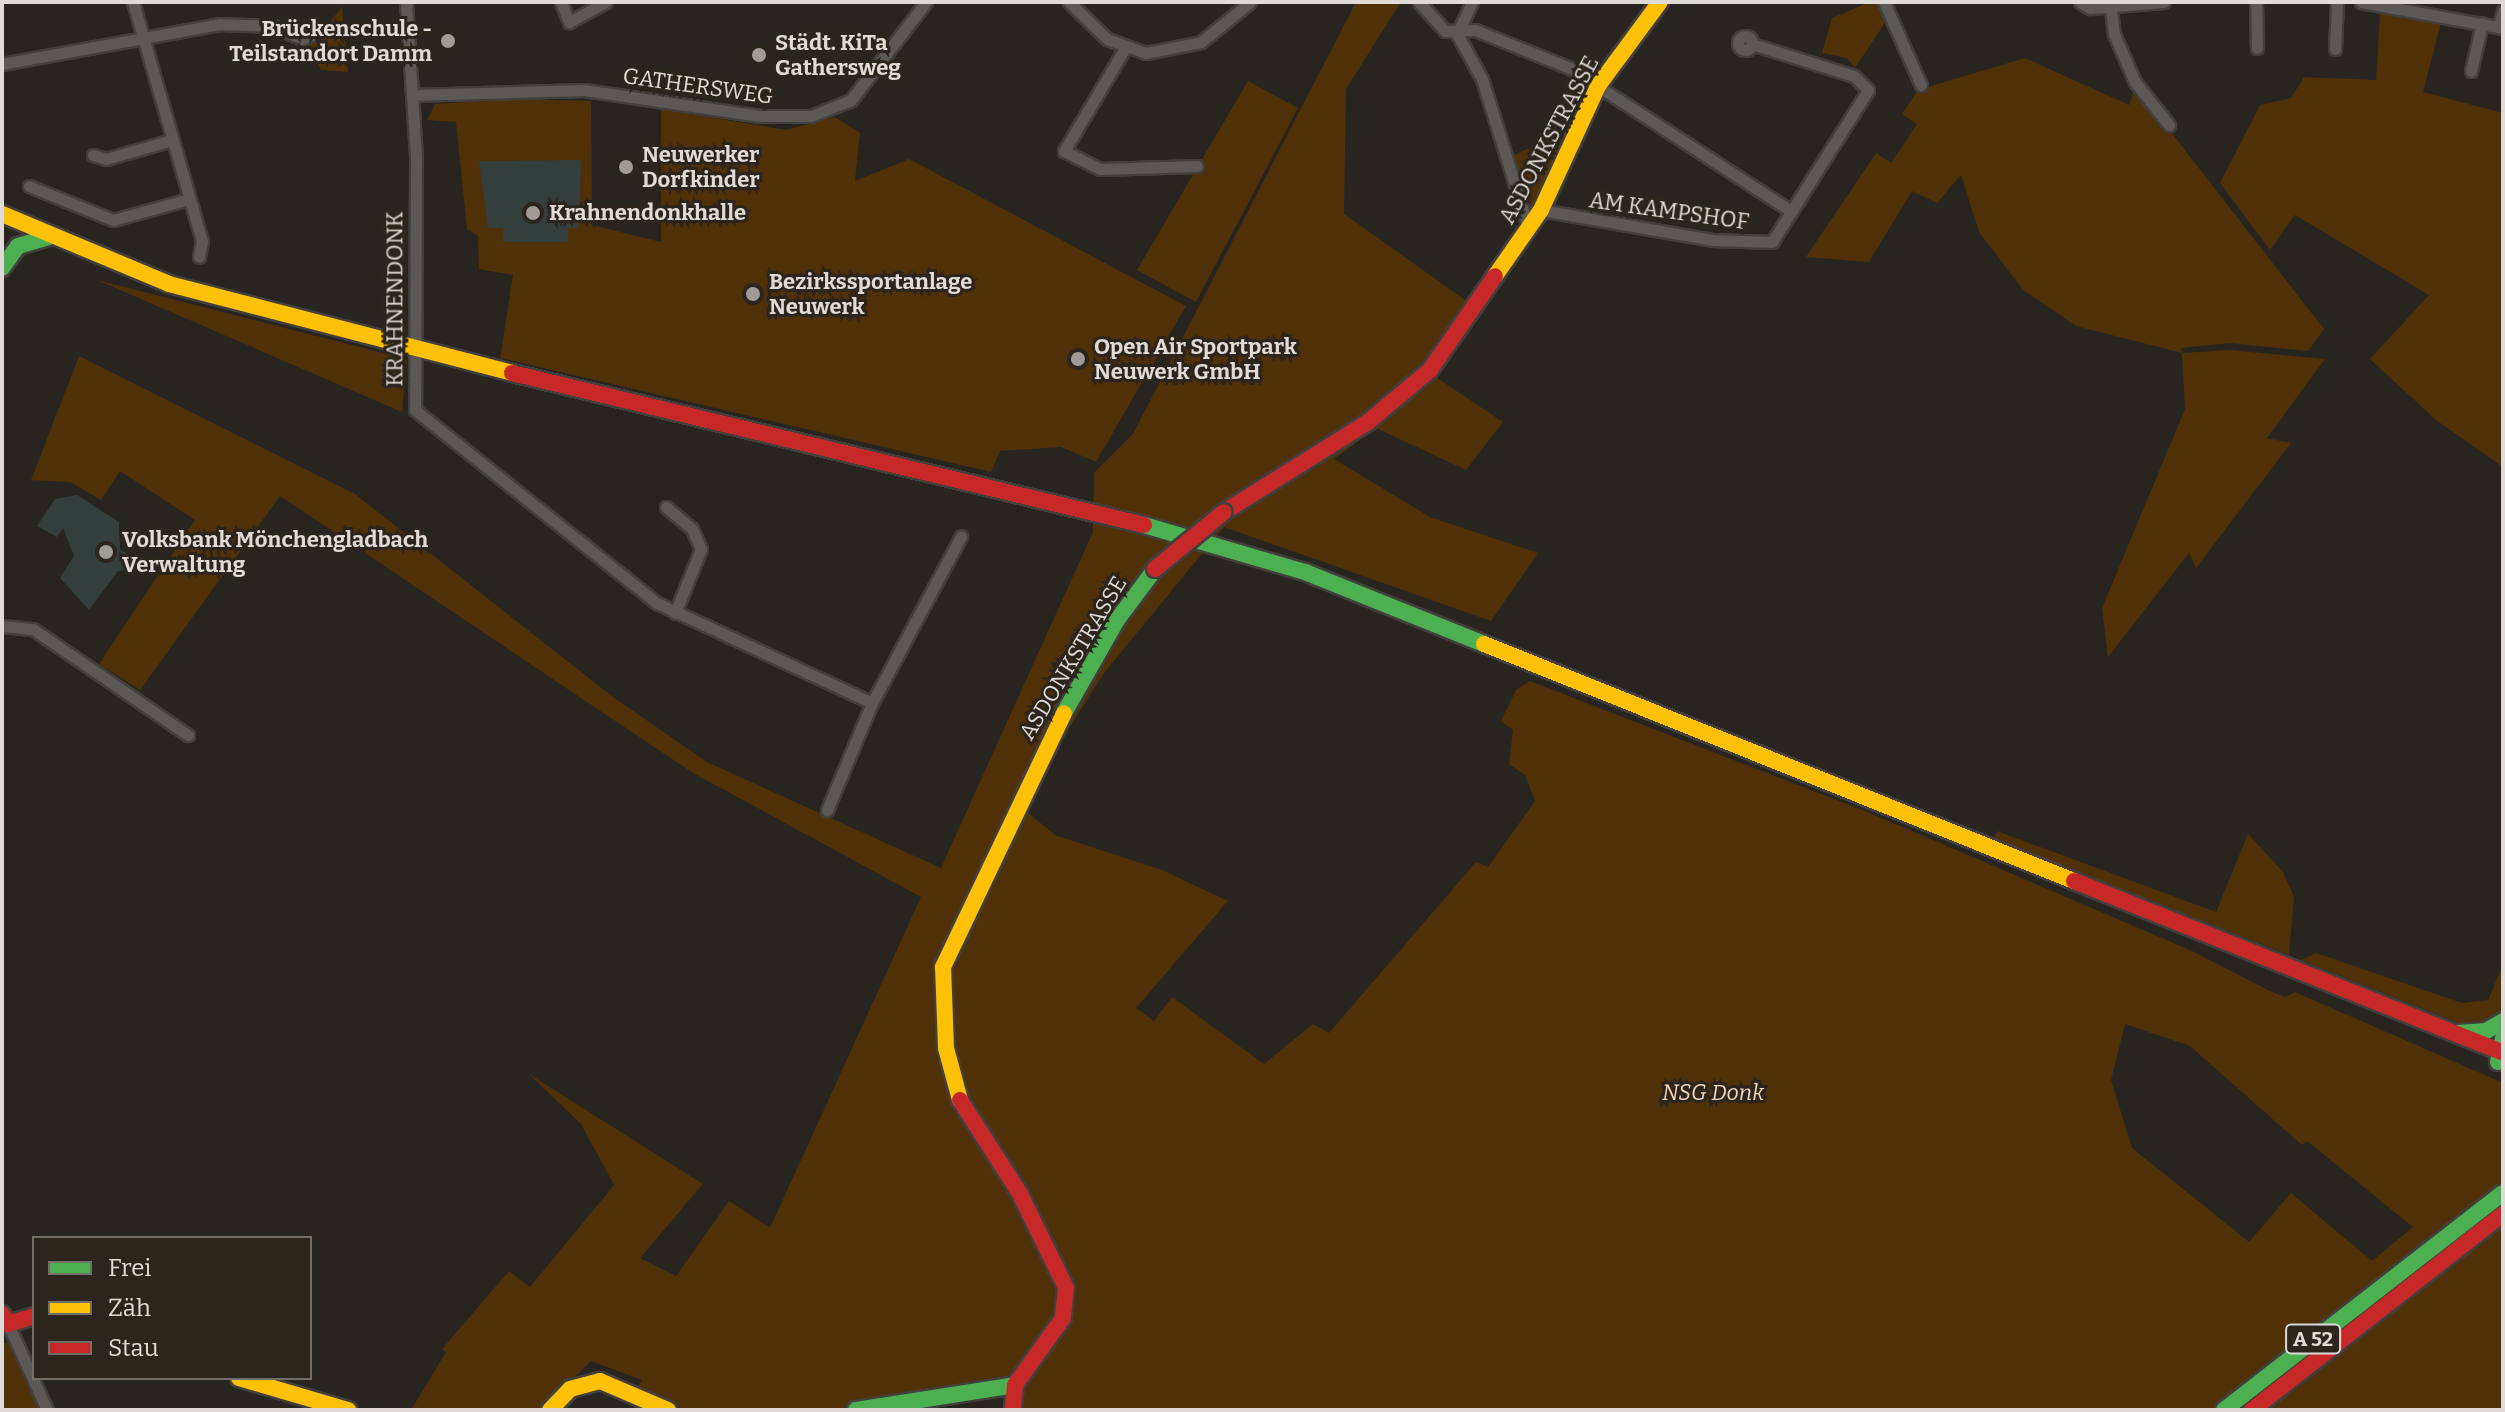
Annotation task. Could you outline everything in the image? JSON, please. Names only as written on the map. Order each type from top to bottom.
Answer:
[{"type":"main road","name":"ASDONKSTRASSE","points":[[1015,1385],[1063,1318],[1066,1288],[1020,1194],[960,1102],[946,1048],[943,967],[1034,765],[1117,620],[1155,569],[1224,512],[1412,389],[1446,351],[1541,210],[1598,86],[1660,2]]},
{"type":"main road","points":[[2,214],[49,237],[169,284],[415,353],[1107,514],[1305,572],[2501,1055]]},
{"type":"main road","points":[[2,268],[18,246],[49,237]]},
{"type":"main road","points":[[2285,967],[2457,1033],[2501,1055]]},
{"type":"main road","points":[[2457,1033],[2486,1031],[2503,1021]]},
{"type":"main road","name":"A 52","points":[[2224,1410],[2501,1199]]},
{"type":"main road","name":"A 52","points":[[2252,1410],[2501,1199]]},
{"type":"main road","points":[[5,1319],[32,1316]]},
{"type":"main road","points":[[246,1380],[348,1410]]},
{"type":"main road","points":[[550,1410],[570,1389],[600,1381],[668,1410]]},
{"type":"main road","points":[[856,1410],[1015,1385],[1013,1410]]},
{"type":"street","points":[[133,2],[202,241],[199,257]]},
{"type":"street","name":"KRAHNENDONK","points":[[406,2],[412,95],[415,410],[675,613],[872,703]]},
{"type":"street","points":[[561,2],[569,22],[606,2]]},
{"type":"street","name":"GATHERSWEG","points":[[412,95],[584,90],[760,116],[811,116],[851,100],[926,2]]},
{"type":"street","points":[[1074,4],[1125,48],[1183,49],[1216,34],[1250,2]]},
{"type":"street","points":[[1419,2],[1445,31],[1457,34],[1475,30],[1598,86],[1791,211]]},
{"type":"street","points":[[1457,34],[1472,2]]},
{"type":"street","points":[[1884,2],[1921,85]]},
{"type":"street","points":[[2080,2],[2111,5],[2164,2]]},
{"type":"street","points":[[2256,2],[2257,48]]},
{"type":"street","points":[[2335,49],[2337,2]]},
{"type":"street","points":[[2361,2],[2501,27],[2503,11]]},
{"type":"street","points":[[2111,5],[2114,34],[2135,82],[2169,125]]},
{"type":"street","points":[[2471,71],[2482,23]]},
{"type":"street","points":[[2,64],[142,34],[219,24],[273,26],[302,39],[319,32]]},
{"type":"street","points":[[1457,34],[1482,79],[1529,230]]},
{"type":"street","name":"AM KAMPSHOF","points":[[1541,210],[1765,245],[1776,239],[1868,90],[1854,76],[1752,44]]},
{"type":"street","points":[[1125,48],[1064,151],[1100,169],[1197,166]]},
{"type":"street","points":[[93,155],[106,159],[172,140]]},
{"type":"street","points":[[29,186],[113,220],[189,199]]},
{"type":"street","points":[[666,507],[692,529],[701,549],[675,613]]},
{"type":"street","points":[[827,810],[872,703],[961,536]]},
{"type":"street","points":[[2,626],[33,629],[188,735]]},
{"type":"street","points":[[5,1319],[32,1378]]},
{"type":"street","points":[[33,1380],[47,1410]]},
{"type":"green space","name":"NSG Donk","points":[[1356,2],[1401,2],[1346,89],[1344,214],[1468,302],[1422,368],[1503,422],[1466,470],[1376,428],[1334,459],[1430,517],[1538,553],[1491,621],[1224,527],[1104,673],[1020,806],[1055,835],[1162,870],[1228,901],[1136,1008],[1154,1021],[1172,997],[1264,1064],[1313,1024],[1329,1033],[1476,862],[1488,867],[1535,801],[1525,775],[1509,764],[1513,730],[1501,721],[1516,690],[1530,681],[1870,813],[2192,951],[2270,991],[2285,997],[2295,992],[2503,1083],[2503,1410],[1021,1410],[1024,1380],[829,1410],[685,1410],[638,1386],[642,1380],[591,1361],[541,1410],[411,1410],[446,1352],[442,1349],[509,1271],[530,1287],[614,1185],[581,1124],[529,1074],[703,1184],[640,1258],[676,1276],[729,1201],[770,1228],[921,897],[693,773],[280,496],[140,690],[99,664],[195,520],[120,471],[101,500],[70,482],[31,480],[79,356],[355,494],[613,697],[707,762],[941,868],[1093,532],[1094,473],[1133,434]],"holes":[[[2125,1024],[2190,1046],[2302,1145],[2307,1141],[2413,1227],[2372,1261],[2291,1193],[2249,1242],[2132,1148],[2111,1080]]]},
{"type":"green space","points":[[1870,2],[1879,2],[1887,20],[1855,68],[1847,58],[1822,53],[1832,18]]},
{"type":"green space","points":[[342,7],[348,72],[321,70],[309,47]]},
{"type":"green space","points":[[2380,13],[2441,23],[2423,92],[2503,113],[2503,467],[2436,420],[2370,359],[2429,295],[2295,215],[2270,250],[2220,183],[2260,105],[2291,98],[2304,77],[2376,80]]},
{"type":"green space","points":[[2025,58],[2129,105],[2135,86],[2324,329],[2308,351],[2230,343],[2181,348],[2182,353],[2076,326],[2023,290],[1979,232],[1961,175],[1937,203],[1912,191],[1869,262],[1806,257],[1876,153],[1891,163],[1917,124],[1902,114],[1918,90]]},
{"type":"green space","points":[[1248,81],[1298,108],[1196,302],[1137,270]]},
{"type":"green space","name":"Bezirkssportanlage Neuwerk","points":[[514,99],[591,101],[592,225],[661,242],[661,109],[786,130],[835,117],[860,133],[855,181],[909,159],[1186,306],[1096,462],[1061,447],[1000,451],[991,472],[500,358],[513,275],[479,269],[478,236],[467,229],[456,122],[427,120],[435,104]]},
{"type":"green space","points":[[1545,141],[1557,147],[1553,166],[1534,205],[1523,205],[1507,158]]},
{"type":"green space","points":[[97,280],[407,359],[402,412]]},
{"type":"green space","points":[[2229,350],[2325,359],[2267,438],[2291,443],[2196,568],[2189,553],[2108,657],[2102,608],[2185,409],[2182,353]]},
{"type":"green space","points":[[1997,831],[2216,912],[2248,834],[2283,872],[2294,897],[2289,955],[1994,839]]},
{"type":"green space","points":[[2316,953],[2462,1003],[2488,1000],[2503,964],[2503,1010],[2492,1020],[2459,1023],[2301,960]]},
{"type":"green space","points":[[8,1342],[39,1410],[2,1410],[2,1345]]},
{"type":"building","name":"Krahnendonkhalle","points":[[581,160],[579,228],[568,228],[568,242],[503,242],[503,228],[488,228],[479,161]]},
{"type":"building","name":"Volksbank Mönchengladbach Verwaltung","points":[[77,495],[119,522],[120,549],[129,555],[126,570],[118,571],[89,610],[60,578],[74,556],[63,528],[57,537],[37,526],[55,499]]},
{"type":"traffic: fast","points":[[2,268],[18,246],[49,237]]},
{"type":"traffic: fast","points":[[1144,525],[1305,572],[1484,644]]},
{"type":"traffic: fast","points":[[1064,713],[1117,620],[1155,569]]},
{"type":"traffic: fast","points":[[2457,1033],[2486,1031],[2503,1021]]},
{"type":"traffic: fast","points":[[2498,1062],[2503,1039]]},
{"type":"traffic: fast","points":[[2224,1410],[2503,1193]]},
{"type":"traffic: fast","points":[[856,1410],[1015,1385]]},
{"type":"traffic: slow","points":[[1495,276],[1541,210],[1598,86],[1660,2]]},
{"type":"traffic: slow","points":[[2,214],[169,284],[512,373]]},
{"type":"traffic: slow","points":[[1484,644],[2074,881]]},
{"type":"traffic: slow","points":[[960,1100],[946,1048],[943,967],[1064,713]]},
{"type":"traffic: slow","points":[[246,1380],[348,1410]]},
{"type":"traffic: slow","points":[[550,1410],[570,1389],[600,1381],[668,1410]]},
{"type":"traffic: jam","points":[[1224,512],[1368,422],[1430,370],[1495,276]]},
{"type":"traffic: jam","points":[[512,373],[1144,525]]},
{"type":"traffic: jam","points":[[1155,569],[1224,512]]},
{"type":"traffic: jam","points":[[2074,881],[2503,1053]]},
{"type":"traffic: jam","points":[[960,1100],[1020,1194],[1066,1288],[1063,1318],[1015,1385],[1013,1410]]},
{"type":"traffic: jam","points":[[2252,1410],[2503,1214]]},
{"type":"traffic: jam","points":[[2,1314],[8,1324],[32,1317]]},
{"type":"place","name":"Brückenschule - Teilstandort Damm","points":[[448,41]]},
{"type":"place","name":"Städt. KiTa Gathersweg","points":[[759,55]]},
{"type":"place","name":"Neuwerker Dorfkinder","points":[[626,167]]},
{"type":"place","name":"Krahnendonkhalle","points":[[533,213]]},
{"type":"place","name":"Bezirkssportanlage Neuwerk","points":[[753,294]]},
{"type":"place","name":"Open Air Sportpark Neuwerk GmbH","points":[[1078,359]]},
{"type":"place","name":"Volksbank Mönchengladbach Verwaltung","points":[[106,552]]}]
